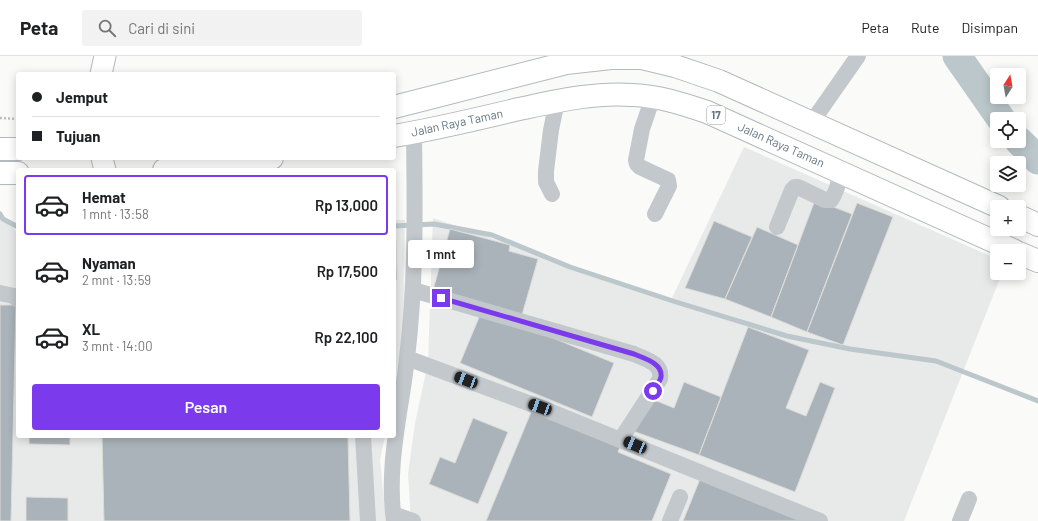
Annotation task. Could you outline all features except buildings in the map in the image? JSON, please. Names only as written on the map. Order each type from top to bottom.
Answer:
[{"type":"highway","points":[[396,106],[566,63],[611,58],[642,58],[675,66],[720,81],[990,203]]},
{"type":"highway","name":"Jalan Raya Taman","points":[[404,135],[557,101],[610,94],[653,97],[680,103],[707,112],[1000,244]]},
{"type":"highway","points":[[193,168],[265,163]]},
{"type":"highway","points":[[1026,219],[1038,225]]},
{"type":"highway","points":[[1026,256],[1038,262]]},
{"type":"main road","points":[[101,72],[105,56]]},
{"type":"street","points":[[812,122],[858,56]]},
{"type":"street","points":[[653,97],[642,129],[636,160],[640,167],[668,180],[670,183],[655,214]]},
{"type":"street","points":[[552,194],[546,182],[546,171],[551,130],[557,101]]},
{"type":"street","points":[[396,426],[407,358],[413,290],[415,210],[404,135]]},
{"type":"street","points":[[777,227],[792,190],[795,187],[825,200],[831,200],[837,188],[841,172]]},
{"type":"street","points":[[413,290],[634,354],[655,363],[661,372],[660,379],[621,439]]},
{"type":"street","points":[[0,293],[14,296],[16,298]]},
{"type":"street","points":[[407,358],[540,407],[820,521]]},
{"type":"street","points":[[363,438],[368,521]]},
{"type":"street","points":[[395,438],[392,472],[394,517],[413,521]]},
{"type":"street","points":[[670,521],[680,497]]},
{"type":"street","points":[[960,521],[969,499]]},
{"type":"path","points":[[0,118],[16,119]]},
{"type":"shaded area","points":[[744,147],[990,256],[990,280],[999,280],[904,521],[411,521],[408,474],[415,423],[428,363],[433,218],[671,300]]},
{"type":"shaded area","points":[[0,212],[16,232],[16,438],[385,438],[380,460],[386,521],[0,521]]},
{"type":"shaded area","points":[[396,220],[405,220],[403,340],[396,376]]},
{"type":"waterway","points":[[957,56],[996,112]]},
{"type":"waterway","points":[[1026,148],[1038,160]]},
{"type":"waterway","points":[[0,214],[3,219],[16,226]]},
{"type":"waterway","points":[[396,226],[434,224],[492,235],[570,267],[676,302],[787,336],[850,349],[936,361],[1038,401]]},
{"type":"route","points":[[441,298],[634,354],[655,363],[661,372],[661,376],[653,391]]}]
